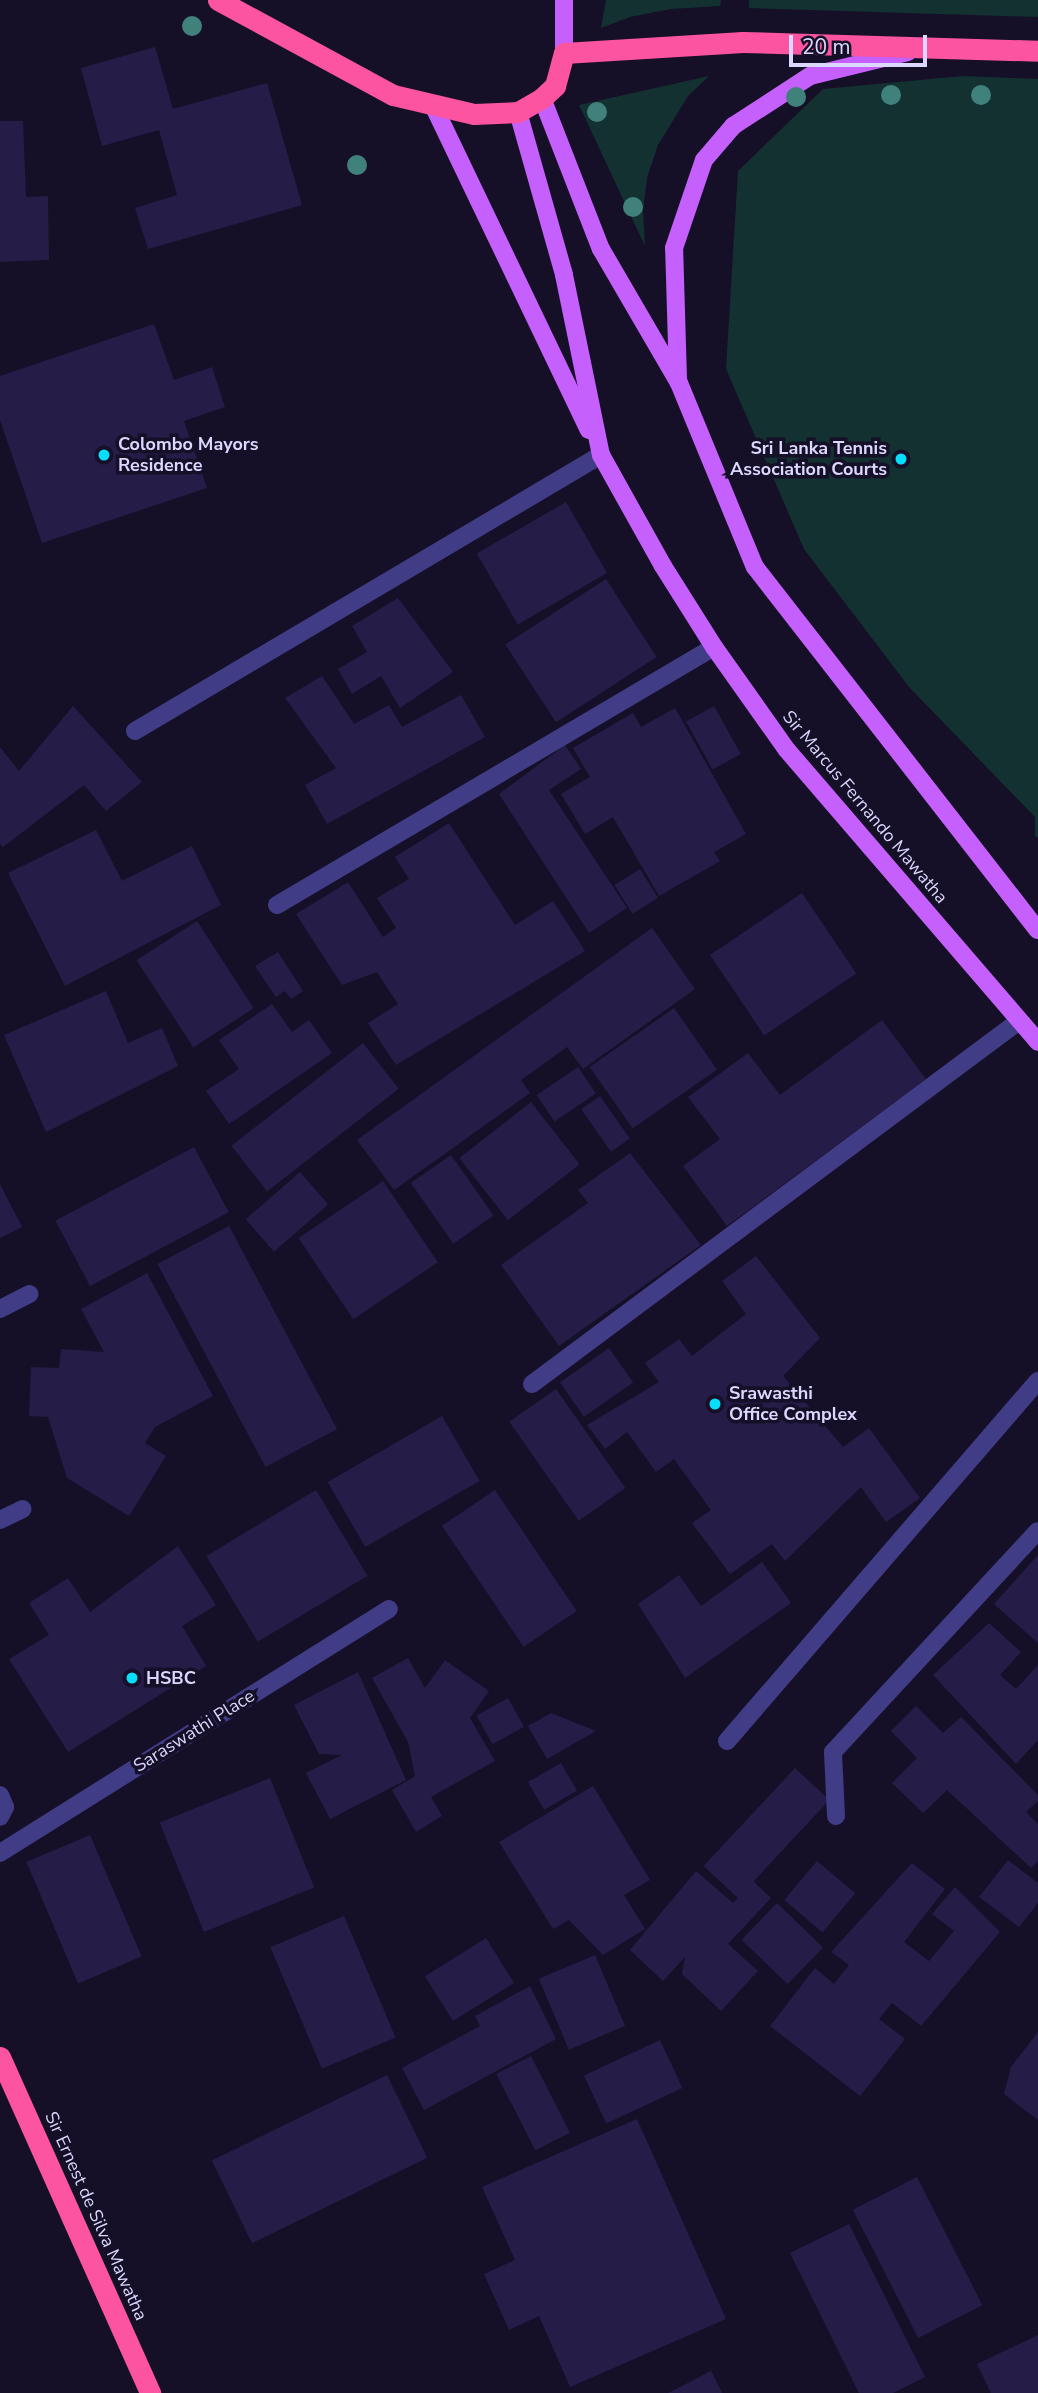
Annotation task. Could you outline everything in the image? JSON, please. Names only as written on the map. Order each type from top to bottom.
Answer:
[{"type":"highway","points":[[218,0],[393,95],[474,114],[518,111],[542,98],[555,86],[564,53],[743,42],[1038,51]]},
{"type":"highway","name":"Sir Ernest de Silva Mawatha","points":[[2,2068],[150,2393]]},
{"type":"main road","points":[[564,0],[564,53]]},
{"type":"main road","points":[[678,383],[674,248],[704,160],[733,126],[810,76],[929,47]]},
{"type":"main road","points":[[542,98],[601,249],[678,383],[755,567],[1038,930]]},
{"type":"main road","points":[[435,107],[601,455]]},
{"type":"main road","name":"Sir Marcus Fernando Mawatha","points":[[518,111],[564,275],[601,455],[663,566],[714,647],[787,750],[1038,1042]]},
{"type":"street","points":[[135,731],[601,455]]},
{"type":"street","points":[[277,905],[714,647]]},
{"type":"street","points":[[532,1384],[1019,1021]]},
{"type":"street","points":[[0,1309],[29,1294]]},
{"type":"street","points":[[727,1741],[1038,1381]]},
{"type":"street","points":[[0,1520],[23,1509]]},
{"type":"street","points":[[836,1816],[833,1752],[1038,1531]]},
{"type":"street","name":"Saraswathi Place","points":[[0,1853],[389,1609]]},
{"type":"street","points":[[0,1795],[5,1807],[0,1818]]},
{"type":"green space","points":[[606,0],[721,0],[720,6],[671,9],[630,17],[601,28]]},
{"type":"green space","points":[[749,0],[1038,0],[1038,17],[749,8]]},
{"type":"green space","points":[[709,76],[688,96],[658,145],[647,178],[643,211],[645,246],[579,105]]},
{"type":"green space","name":"Sri Lanka Tennis Association Courts","points":[[963,76],[1038,79],[1038,837],[1035,837],[1035,817],[909,687],[804,549],[726,369],[738,171],[823,89]]},
{"type":"building","points":[[155,47],[173,109],[267,83],[302,205],[148,249],[135,208],[177,195],[159,130],[102,146],[81,68]]},
{"type":"building","points":[[0,121],[23,121],[26,197],[48,196],[49,260],[0,262]]},
{"type":"building","name":"Colombo Mayors Residence","points":[[154,324],[174,380],[212,367],[225,407],[184,421],[207,488],[42,543],[0,420],[0,376]]},
{"type":"building","points":[[566,502],[607,573],[518,625],[477,554]]},
{"type":"building","points":[[606,579],[657,657],[556,722],[505,644]]},
{"type":"building","points":[[398,598],[453,672],[400,708],[381,676],[352,694],[338,669],[367,652],[352,626]]},
{"type":"building","points":[[322,676],[354,724],[389,705],[402,727],[461,695],[485,737],[327,824],[305,785],[336,768],[285,698]]},
{"type":"building","points":[[73,706],[142,782],[106,811],[84,785],[3,847],[0,844],[0,747],[19,771]]},
{"type":"building","points":[[714,706],[741,754],[713,770],[686,722]]},
{"type":"building","points":[[675,708],[746,834],[714,852],[720,861],[659,896],[613,817],[585,834],[561,794],[590,777],[573,748],[633,713],[641,727]]},
{"type":"building","points":[[565,745],[581,769],[549,790],[627,908],[589,933],[499,794]]},
{"type":"building","points":[[449,823],[515,925],[553,901],[585,951],[396,1065],[368,1023],[398,1004],[377,972],[342,985],[296,914],[348,882],[383,937],[396,928],[377,898],[409,879],[395,857]]},
{"type":"building","points":[[96,830],[122,881],[192,846],[221,905],[65,986],[8,873]]},
{"type":"building","points":[[640,869],[658,898],[633,914],[615,885]]},
{"type":"building","points":[[802,893],[856,973],[764,1035],[710,955]]},
{"type":"building","points":[[197,921],[254,1008],[193,1047],[137,960]]},
{"type":"building","points":[[652,928],[695,989],[583,1069],[567,1047],[521,1080],[530,1093],[394,1190],[357,1140]]},
{"type":"building","points":[[278,952],[303,991],[291,999],[285,991],[276,997],[255,966]]},
{"type":"building","points":[[106,991],[128,1043],[162,1028],[178,1066],[46,1132],[4,1035]]},
{"type":"building","points":[[272,1004],[292,1032],[309,1020],[332,1053],[229,1124],[206,1091],[239,1069],[219,1040]]},
{"type":"building","points":[[674,1008],[717,1069],[633,1129],[590,1067]]},
{"type":"building","points":[[882,1020],[926,1079],[727,1226],[683,1166],[720,1139],[688,1097],[748,1053],[780,1095]]},
{"type":"building","points":[[363,1043],[399,1089],[267,1192],[231,1146]]},
{"type":"building","points":[[578,1067],[596,1094],[554,1121],[537,1095]]},
{"type":"building","points":[[600,1096],[630,1139],[611,1152],[581,1109]]},
{"type":"building","points":[[531,1102],[580,1164],[508,1220],[459,1158]]},
{"type":"building","points":[[194,1147],[229,1212],[90,1286],[55,1221]]},
{"type":"building","points":[[630,1153],[701,1245],[559,1346],[501,1265],[588,1203],[578,1190]]},
{"type":"building","points":[[451,1155],[493,1216],[453,1244],[411,1183]]},
{"type":"building","points":[[300,1172],[328,1204],[274,1252],[246,1219]]},
{"type":"building","points":[[383,1181],[438,1262],[353,1319],[298,1238]]},
{"type":"building","points":[[0,1184],[22,1227],[0,1238]]},
{"type":"building","points":[[229,1226],[337,1429],[265,1467],[157,1264]]},
{"type":"building","name":"Srawasthi Office Complex","points":[[756,1256],[820,1338],[783,1376],[843,1447],[869,1428],[920,1498],[886,1522],[861,1487],[785,1561],[772,1544],[730,1574],[692,1523],[711,1510],[674,1459],[656,1472],[627,1432],[605,1449],[587,1425],[659,1382],[645,1363],[679,1339],[692,1356],[746,1314],[722,1281]]},
{"type":"building","points":[[147,1273],[213,1396],[155,1427],[145,1443],[166,1456],[129,1516],[67,1478],[48,1417],[29,1416],[31,1367],[59,1368],[61,1349],[104,1352],[81,1309]]},
{"type":"building","points":[[609,1348],[633,1382],[584,1417],[560,1382]]},
{"type":"building","points":[[556,1389],[625,1488],[579,1521],[509,1422]]},
{"type":"building","points":[[442,1416],[480,1481],[365,1547],[328,1482]]},
{"type":"building","points":[[316,1490],[368,1576],[258,1642],[206,1556]]},
{"type":"building","points":[[495,1490],[577,1611],[524,1647],[442,1526]]},
{"type":"building","points":[[178,1546],[216,1605],[182,1626],[206,1666],[68,1752],[9,1659],[49,1635],[29,1603],[68,1578],[90,1612]]},
{"type":"building","points":[[1038,1555],[1038,1643],[994,1604]]},
{"type":"building","points":[[762,1562],[791,1603],[685,1678],[638,1604],[679,1575],[701,1606]]},
{"type":"building","points":[[989,1623],[1021,1652],[1000,1675],[1016,1689],[1038,1665],[1038,1740],[1016,1764],[933,1675]]},
{"type":"building","points":[[408,1658],[425,1688],[445,1660],[489,1691],[470,1718],[495,1761],[431,1797],[442,1816],[416,1832],[392,1790],[415,1776],[408,1742],[372,1678]]},
{"type":"building","points":[[358,1672],[406,1780],[330,1819],[306,1773],[342,1755],[319,1754],[294,1705]]},
{"type":"building","points":[[508,1698],[524,1727],[493,1744],[477,1715]]},
{"type":"building","points":[[916,1706],[943,1733],[961,1717],[1038,1795],[1038,1801],[1026,1812],[1038,1824],[1038,1861],[1031,1868],[947,1790],[923,1813],[892,1783],[917,1758],[891,1731]]},
{"type":"building","points":[[551,1713],[596,1731],[547,1759],[528,1726]]},
{"type":"building","points":[[561,1763],[577,1791],[544,1810],[528,1782]]},
{"type":"building","points":[[795,1768],[829,1800],[738,1898],[704,1866]]},
{"type":"building","points":[[270,1778],[314,1887],[204,1932],[160,1823]]},
{"type":"building","points":[[593,1786],[650,1880],[624,1895],[645,1929],[603,1955],[569,1920],[553,1929],[499,1842]]},
{"type":"building","points":[[90,1835],[142,1957],[78,1983],[26,1862]]},
{"type":"building","points":[[1008,1860],[1038,1883],[1038,1903],[1019,1927],[979,1897]]},
{"type":"building","points":[[817,1861],[855,1893],[823,1932],[784,1900]]},
{"type":"building","points":[[912,1863],[945,1889],[904,1942],[929,1961],[954,1931],[932,1914],[955,1887],[1000,1932],[921,2026],[892,2003],[879,2019],[905,2039],[860,2096],[770,2026],[815,1968],[834,1984],[849,1965],[831,1952]]},
{"type":"building","points":[[696,1871],[733,1903],[753,1881],[771,1898],[728,1944],[758,1971],[721,2011],[682,1974],[685,1957],[663,1981],[630,1950]]},
{"type":"building","points":[[777,1903],[823,1947],[788,1984],[742,1940]]},
{"type":"building","points":[[344,1916],[396,2038],[322,2069],[270,1947]]},
{"type":"building","points":[[486,1938],[514,1983],[453,2021],[425,1976]]},
{"type":"building","points":[[595,1955],[625,2026],[569,2050],[539,1979]]},
{"type":"building","points":[[530,1986],[556,2039],[424,2110],[402,2068],[480,2026],[475,2016]]},
{"type":"building","points":[[1038,2032],[1038,2120],[1004,2094],[1011,2067]]},
{"type":"building","points":[[660,2040],[682,2088],[606,2124],[584,2075]]},
{"type":"building","points":[[531,2056],[570,2133],[535,2150],[496,2074]]},
{"type":"building","points":[[387,2075],[427,2158],[252,2243],[212,2160]]},
{"type":"building","points":[[637,2119],[726,2319],[570,2387],[539,2316],[509,2330],[484,2274],[515,2260],[482,2187]]},
{"type":"building","points":[[917,2177],[982,2305],[918,2338],[853,2210]]},
{"type":"building","points":[[849,2224],[925,2377],[893,2393],[859,2393],[790,2253]]},
{"type":"building","points":[[1038,2335],[1038,2393],[991,2393],[977,2364]]},
{"type":"building","points":[[711,2371],[722,2393],[668,2393]]},
{"type":"place","name":"Colombo Mayors Residence","points":[[104,455]]},
{"type":"place","name":"Sri Lanka Tennis Association Courts","points":[[901,459]]},
{"type":"place","name":"Srawasthi Office Complex","points":[[715,1404]]},
{"type":"place","name":"HSBC","points":[[132,1678]]}]
